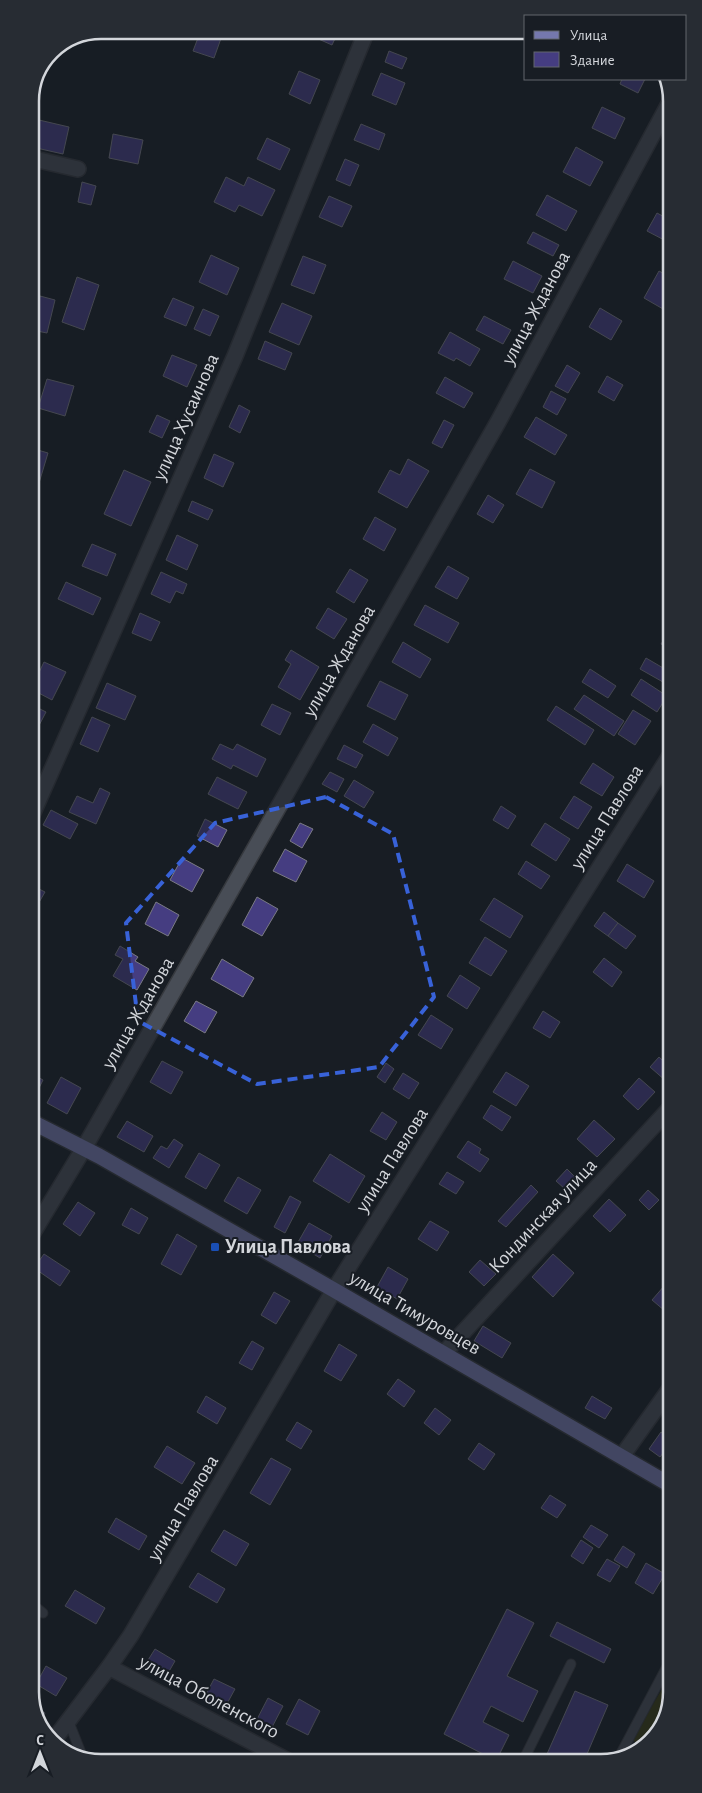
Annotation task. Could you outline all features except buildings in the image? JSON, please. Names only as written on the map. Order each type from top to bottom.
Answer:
[{"type":"main road","name":"улица Тимуровцев","points":[[39,1126],[84,1148],[334,1290],[663,1481]]},
{"type":"street","name":"улица Хусаинова","points":[[39,799],[235,356],[362,39]]},
{"type":"street","name":"улица Жданова","points":[[39,1222],[84,1148],[498,422],[663,115]]},
{"type":"street","points":[[39,160],[78,169]]},
{"type":"street","name":"улица Павлова","points":[[62,1728],[131,1635],[334,1290],[663,765]]},
{"type":"street","name":"Кондинская улица","points":[[444,1353],[663,1116]]},
{"type":"street","points":[[622,1456],[663,1399]]},
{"type":"street","name":"улица Оболенского","points":[[109,1667],[275,1754]]},
{"type":"lane","points":[[39,1610],[43,1613]]},
{"type":"lane","points":[[526,1754],[571,1664]]},
{"type":"lane","points":[[623,1750],[663,1674]]},
{"type":"lane","points":[[68,1720],[80,1751]]},
{"type":"highlighted area","points":[[326,797],[393,834],[434,997],[379,1067],[257,1084],[138,1021],[126,923],[215,823]]},
{"type":"shaded area","points":[[663,1687],[662,1704],[657,1719],[645,1736],[637,1743],[632,1740]]},
{"type":"place","name":"Улица Павлова","points":[[215,1247]]}]
